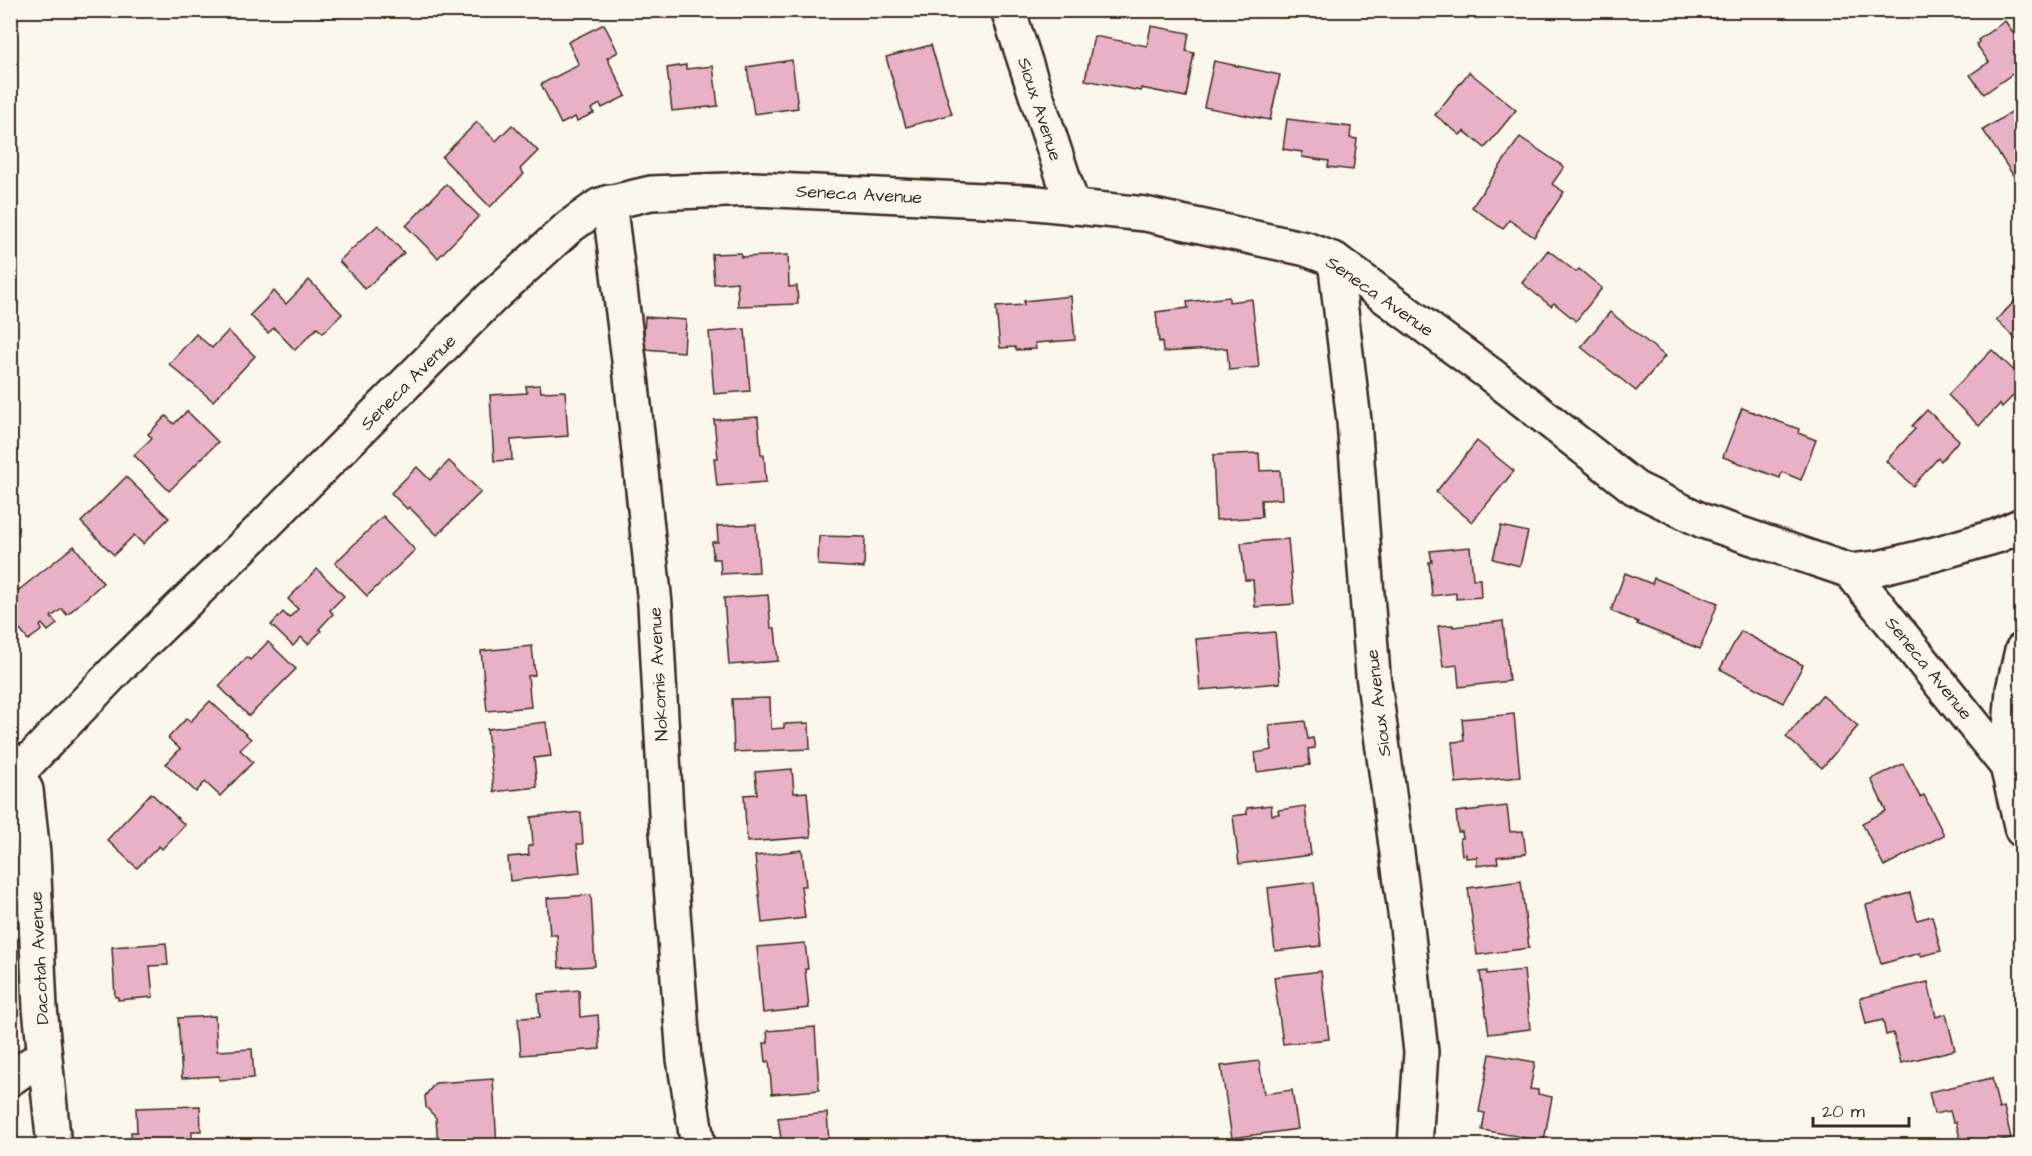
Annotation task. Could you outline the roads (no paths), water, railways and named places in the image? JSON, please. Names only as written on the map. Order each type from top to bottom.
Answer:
[{"type":"street","name":"Sioux Avenue","points":[[1008,10],[1073,207]]},
{"type":"street","name":"Seneca Avenue","points":[[14,766],[262,528],[491,298],[569,227],[600,205],[651,194],[753,189],[1027,202],[1145,214],[1306,249],[1335,260],[1490,374],[1635,488],[1703,521],[1850,571],[1878,568],[1935,554],[1997,536],[2022,525]]},
{"type":"street","name":"Nokomis Avenue","points":[[609,202],[631,376],[655,604],[667,831],[684,1059],[698,1146]]},
{"type":"street","name":"Sioux Avenue","points":[[1335,260],[1354,421],[1373,675],[1407,927],[1421,1052],[1416,1146]]},
{"type":"street","name":"Seneca Avenue","points":[[1850,571],[2007,766]]},
{"type":"street","points":[[2022,650],[2013,690],[2007,766],[2022,830]]},
{"type":"street","name":"Dacotah Avenue","points":[[14,766],[26,790],[33,854],[40,1008],[54,1146]]},
{"type":"street","points":[[10,1079],[45,1055]]}]
